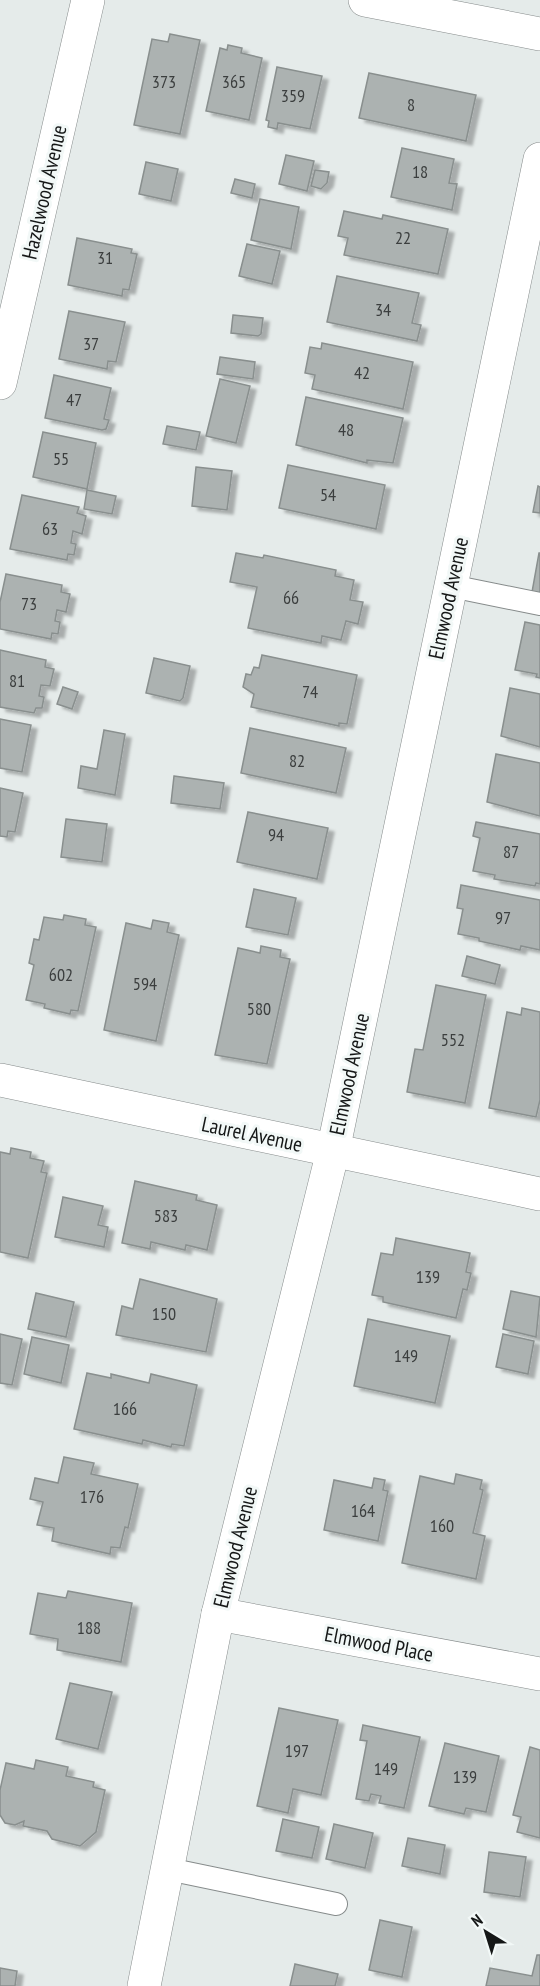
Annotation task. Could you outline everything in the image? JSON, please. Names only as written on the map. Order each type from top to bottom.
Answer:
[{"type":"street","name":"Hazelwood Avenue","points":[[0,383],[88,0]]},
{"type":"street","points":[[365,0],[540,34]]},
{"type":"street","name":"Elmwood Avenue","points":[[144,1986],[218,1614],[333,1151],[540,159]]},
{"type":"street","name":"Laurel Avenue","points":[[0,1080],[540,1194]]},
{"type":"street","name":"Elmwood Place","points":[[218,1614],[540,1674]]},
{"type":"lane","points":[[451,586],[540,604]]},
{"type":"lane","points":[[168,1869],[336,1904]]},
{"type":"building","points":[[170,34],[200,40],[180,134],[134,125],[152,39],[168,42]]},
{"type":"building","points":[[228,45],[242,48],[241,53],[262,58],[249,120],[206,111],[220,48],[227,50]]},
{"type":"building","points":[[277,67],[322,76],[310,129],[278,123],[277,129],[268,127],[269,121],[266,120]]},
{"type":"building","points":[[369,73],[476,95],[466,141],[359,118]]},
{"type":"building","points":[[402,148],[454,159],[449,183],[457,184],[452,210],[391,197]]},
{"type":"building","points":[[286,155],[314,161],[307,191],[279,184]]},
{"type":"building","points":[[146,162],[178,169],[171,201],[139,194]]},
{"type":"building","points":[[315,170],[329,172],[327,183],[321,189],[311,186]]},
{"type":"building","points":[[235,179],[255,184],[252,198],[231,193]]},
{"type":"building","points":[[260,199],[299,207],[291,249],[251,240]]},
{"type":"building","points":[[344,211],[382,219],[383,215],[448,229],[438,274],[344,255],[348,238],[338,236]]},
{"type":"building","points":[[77,238],[132,249],[131,253],[137,254],[129,290],[123,289],[122,296],[68,285]]},
{"type":"building","points":[[247,244],[280,251],[272,284],[239,276]]},
{"type":"building","points":[[337,276],[419,293],[412,323],[421,325],[417,341],[327,322]]},
{"type":"building","points":[[69,311],[125,322],[116,362],[108,361],[107,369],[59,359]]},
{"type":"building","points":[[233,315],[263,318],[261,334],[258,336],[231,333]]},
{"type":"building","points":[[322,343],[413,362],[403,409],[312,389],[315,375],[305,373],[310,347],[321,349]]},
{"type":"building","points":[[220,357],[255,362],[253,379],[217,374]]},
{"type":"building","points":[[54,375],[111,388],[104,419],[109,420],[106,429],[45,418]]},
{"type":"building","points":[[220,379],[250,386],[236,443],[206,436]]},
{"type":"building","points":[[306,397],[403,418],[393,463],[367,460],[367,463],[296,445]]},
{"type":"building","points":[[167,426],[200,432],[196,450],[163,444]]},
{"type":"building","points":[[43,432],[96,443],[87,489],[33,477]]},
{"type":"building","points":[[288,465],[385,485],[376,529],[279,508]]},
{"type":"building","points":[[196,467],[232,471],[227,510],[192,506]]},
{"type":"building","points":[[538,486],[540,487],[540,513],[533,512]]},
{"type":"building","points":[[87,490],[116,496],[112,514],[84,509]]},
{"type":"building","points":[[22,495],[79,507],[77,513],[86,516],[82,534],[73,531],[71,543],[76,544],[74,555],[68,554],[67,560],[10,549]]},
{"type":"building","points":[[236,553],[263,558],[264,555],[336,570],[335,576],[354,580],[350,600],[363,602],[358,624],[346,621],[341,640],[322,636],[321,643],[248,628],[257,587],[230,582]]},
{"type":"building","points":[[540,553],[540,593],[532,592]]},
{"type":"building","points":[[6,574],[62,585],[61,592],[70,594],[66,612],[57,610],[55,621],[60,622],[58,634],[52,633],[51,639],[0,629],[0,602]]},
{"type":"building","points":[[525,622],[540,625],[540,678],[536,677],[537,674],[515,670]]},
{"type":"building","points":[[0,650],[46,660],[45,667],[54,669],[50,686],[41,685],[39,696],[44,697],[42,708],[36,708],[34,713],[0,707]]},
{"type":"building","points":[[262,655],[357,675],[347,724],[339,723],[339,726],[251,707],[254,694],[243,687],[246,674],[251,675],[254,667],[259,668]]},
{"type":"building","points":[[154,658],[190,666],[183,698],[180,701],[146,693]]},
{"type":"building","points":[[63,687],[78,692],[72,709],[57,704]]},
{"type":"building","points":[[510,688],[540,694],[540,747],[501,736]]},
{"type":"building","points":[[0,719],[31,725],[22,772],[0,768]]},
{"type":"building","points":[[250,728],[346,748],[336,793],[241,773]]},
{"type":"building","points":[[104,730],[125,734],[115,795],[78,788],[81,766],[97,769]]},
{"type":"building","points":[[496,754],[540,763],[540,816],[487,802]]},
{"type":"building","points":[[174,776],[224,783],[220,809],[171,803]]},
{"type":"building","points":[[0,788],[23,793],[15,832],[8,831],[7,837],[0,836]]},
{"type":"building","points":[[248,812],[328,828],[317,879],[237,862]]},
{"type":"building","points":[[66,819],[107,824],[102,862],[61,857]]},
{"type":"building","points":[[476,822],[540,834],[540,884],[536,883],[535,886],[494,879],[495,875],[473,871],[480,838],[473,836]]},
{"type":"building","points":[[461,885],[540,900],[540,950],[521,946],[520,950],[458,934],[463,909],[457,908]]},
{"type":"building","points":[[254,889],[296,898],[288,935],[246,927]]},
{"type":"building","points":[[64,915],[86,919],[85,925],[96,927],[78,1011],[71,1010],[70,1014],[44,1008],[45,1004],[26,1000],[34,965],[29,963],[34,939],[39,940],[44,917],[63,920]]},
{"type":"building","points":[[153,920],[169,923],[167,932],[179,935],[156,1041],[104,1030],[126,923],[151,929]]},
{"type":"building","points":[[261,946],[281,950],[280,957],[290,959],[267,1064],[215,1055],[238,948],[260,953]]},
{"type":"building","points":[[467,956],[500,965],[495,984],[462,976]]},
{"type":"building","points":[[436,985],[486,995],[465,1103],[407,1092],[415,1049],[423,1050]]},
{"type":"building","points":[[522,1008],[540,1012],[540,1100],[536,1117],[489,1108],[507,1012],[521,1015]]},
{"type":"building","points":[[11,1148],[31,1152],[30,1158],[44,1161],[41,1172],[47,1173],[28,1258],[0,1252],[0,1152],[10,1154]]},
{"type":"building","points":[[135,1181],[197,1195],[196,1200],[217,1205],[207,1250],[186,1245],[185,1250],[151,1242],[150,1249],[122,1243]]},
{"type":"building","points":[[63,1197],[103,1206],[98,1225],[108,1227],[104,1247],[55,1237]]},
{"type":"building","points":[[396,1238],[470,1253],[466,1272],[471,1273],[467,1290],[463,1289],[456,1318],[383,1302],[383,1297],[372,1295],[381,1253],[393,1255]]},
{"type":"building","points":[[140,1279],[217,1299],[206,1352],[116,1335],[122,1306],[133,1309]]},
{"type":"building","points":[[511,1291],[540,1297],[536,1337],[503,1329]]},
{"type":"building","points":[[36,1293],[74,1302],[66,1337],[28,1329]]},
{"type":"building","points":[[368,1319],[450,1336],[435,1403],[354,1386]]},
{"type":"building","points":[[0,1334],[22,1339],[12,1385],[0,1383]]},
{"type":"building","points":[[503,1334],[534,1341],[528,1374],[496,1367]]},
{"type":"building","points":[[32,1337],[69,1345],[61,1383],[24,1374]]},
{"type":"building","points":[[87,1373],[111,1378],[111,1374],[149,1383],[151,1374],[197,1385],[184,1446],[172,1444],[171,1447],[143,1440],[142,1444],[74,1429]]},
{"type":"building","points":[[64,1457],[94,1463],[91,1474],[138,1484],[128,1528],[125,1527],[120,1548],[111,1547],[110,1554],[52,1541],[54,1528],[37,1525],[43,1502],[30,1499],[35,1478],[58,1483]]},
{"type":"building","points":[[456,1474],[482,1480],[480,1489],[483,1490],[473,1533],[485,1536],[476,1579],[402,1563],[420,1476],[454,1484]]},
{"type":"building","points":[[374,1478],[385,1480],[383,1490],[388,1491],[378,1541],[324,1530],[334,1480],[372,1488]]},
{"type":"building","points":[[68,1591],[132,1603],[121,1662],[57,1650],[58,1639],[30,1634],[38,1593],[66,1598]]},
{"type":"building","points":[[70,1683],[112,1692],[98,1749],[56,1739]]},
{"type":"building","points":[[279,1708],[338,1720],[321,1795],[293,1789],[288,1813],[257,1806]]},
{"type":"building","points":[[363,1725],[420,1737],[404,1808],[379,1803],[381,1796],[371,1794],[369,1801],[356,1799],[367,1741],[360,1740]]},
{"type":"building","points":[[445,1743],[499,1756],[486,1812],[466,1808],[464,1814],[429,1806]]},
{"type":"building","points":[[530,1747],[540,1750],[540,1838],[517,1832],[521,1817],[513,1815]]},
{"type":"building","points":[[36,1760],[68,1767],[66,1776],[94,1782],[93,1787],[105,1790],[96,1832],[80,1846],[52,1839],[47,1831],[23,1826],[24,1821],[15,1825],[5,1823],[0,1815],[0,1790],[6,1763],[34,1769]]},
{"type":"building","points":[[283,1819],[319,1827],[312,1858],[276,1851]]},
{"type":"building","points":[[334,1824],[373,1833],[365,1868],[326,1859]]},
{"type":"building","points":[[408,1838],[445,1845],[440,1874],[402,1866]]},
{"type":"building","points":[[489,1852],[526,1857],[520,1897],[484,1892]]},
{"type":"building","points":[[380,1920],[412,1927],[402,1977],[369,1970]]},
{"type":"building","points":[[537,1955],[540,1955],[540,1986],[486,1986],[490,1968],[532,1976]]},
{"type":"building","points":[[295,1964],[338,1974],[335,1986],[290,1986]]},
{"type":"building","points":[[0,1968],[17,1971],[15,1986],[0,1986]]}]
